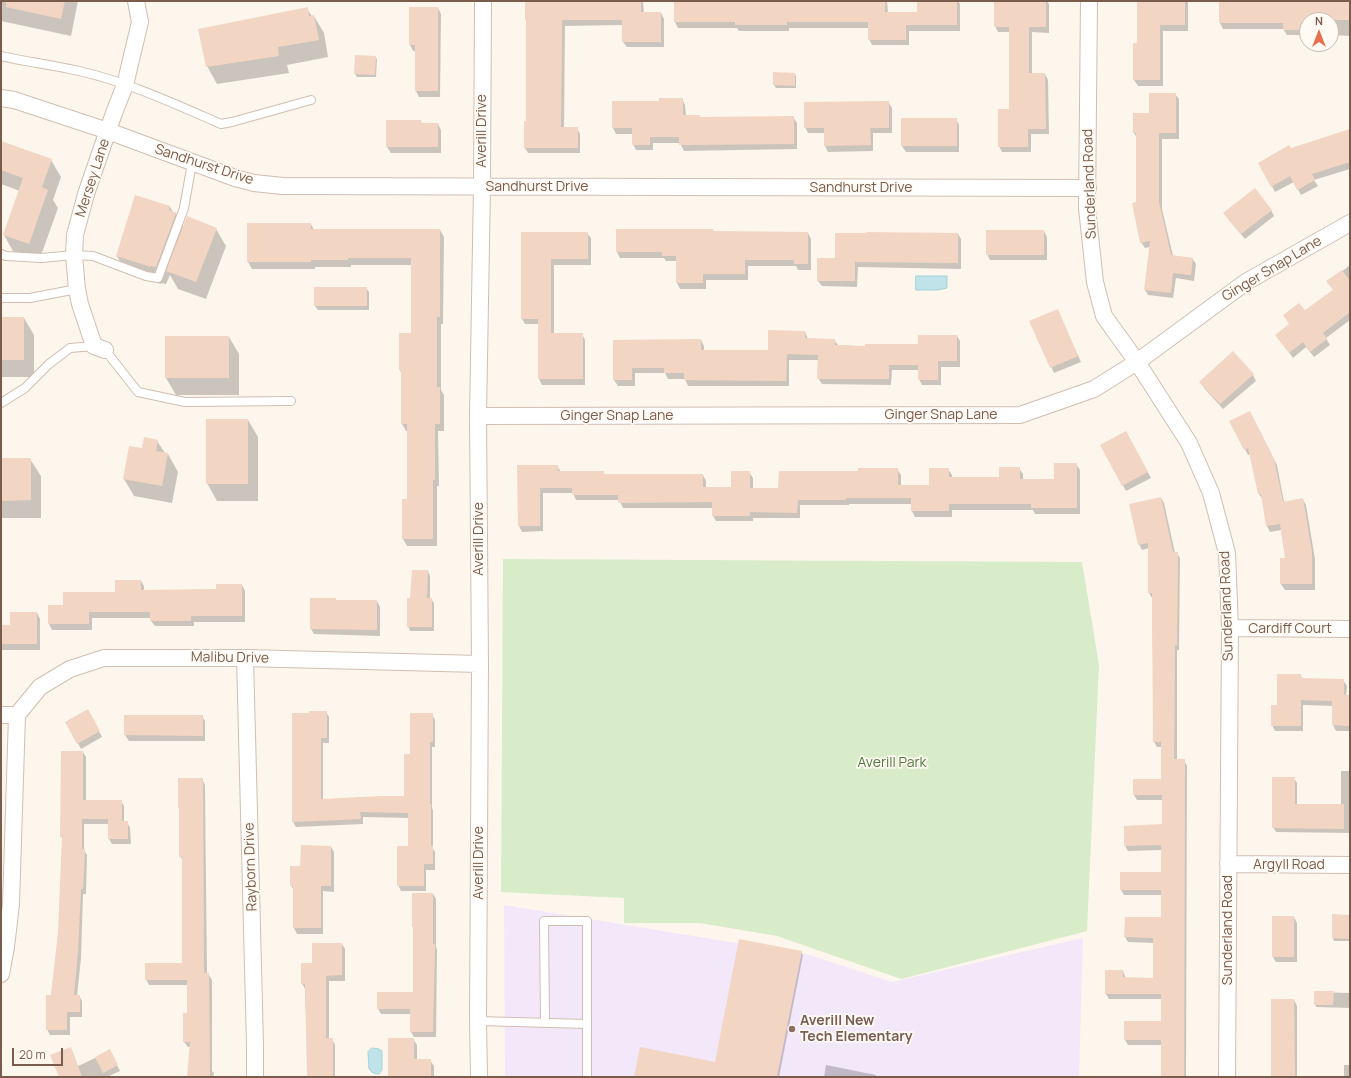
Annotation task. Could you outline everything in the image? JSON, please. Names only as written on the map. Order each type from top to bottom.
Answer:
[{"type":"street","name":"Mersey Lane","points":[[99,348],[80,304],[74,255],[75,235],[86,194],[125,84],[140,22],[136,1]]},
{"type":"street","name":"Averill Drive","points":[[479,1077],[480,664],[478,416],[482,186],[483,1]]},
{"type":"street","name":"Sunderland Road","points":[[1089,1],[1087,208],[1095,282],[1104,316],[1137,362],[1189,443],[1210,493],[1227,553],[1230,628],[1227,1077]]},
{"type":"street","name":"Sandhurst Drive","points":[[1,98],[14,100],[108,131],[235,178],[254,183],[284,186],[1088,188]]},
{"type":"street","name":"Ginger Snap Lane","points":[[478,416],[1020,414],[1094,389],[1137,362],[1246,282],[1350,223]]},
{"type":"street","name":"Cardiff Court","points":[[1230,628],[1350,629]]},
{"type":"street","name":"Malibu Drive","points":[[9,715],[40,687],[70,669],[104,658],[245,658],[480,664]]},
{"type":"street","name":"Rayborn Drive","points":[[245,658],[256,1044],[255,1077]]},
{"type":"street","points":[[1,974],[11,904],[9,715]]},
{"type":"street","name":"Argyll Road","points":[[1228,864],[1350,865]]},
{"type":"lane","points":[[1,56],[79,71],[125,84],[221,124],[312,100]]},
{"type":"lane","points":[[1,254],[6,256],[41,258],[74,255],[93,256],[146,276],[158,278],[184,208],[192,163]]},
{"type":"lane","points":[[1,298],[30,298],[77,289]]},
{"type":"lane","points":[[1,403],[25,388],[49,364],[70,348],[99,348],[138,392],[185,402],[291,401]]},
{"type":"lane","points":[[545,1023],[544,921],[587,921],[587,1077]]},
{"type":"lane","points":[[478,1021],[587,1024]]},
{"type":"shaded area","name":"Averill New Tech Elementary","points":[[504,905],[810,955],[892,982],[1083,938],[1079,1077],[505,1077]]},
{"type":"green space","name":"Averill Park","points":[[503,559],[1082,562],[1099,665],[1087,931],[901,979],[777,936],[700,923],[624,923],[624,898],[501,892]]},
{"type":"water","points":[[916,276],[947,276],[947,288],[938,290],[916,290]]},
{"type":"water","points":[[372,1048],[382,1051],[382,1070],[379,1074],[373,1073],[369,1069],[368,1052]]},
{"type":"building","points":[[6,1],[65,1],[61,19],[6,7]]},
{"type":"building","points":[[525,1],[641,1],[641,12],[661,12],[661,42],[622,42],[622,20],[562,20],[561,127],[578,127],[578,148],[524,148],[524,121],[526,121]]},
{"type":"building","points":[[674,1],[885,1],[885,12],[917,12],[917,1],[957,1],[957,25],[906,25],[906,40],[868,40],[868,22],[787,22],[787,25],[735,25],[735,22],[674,22]]},
{"type":"building","points":[[994,1],[1046,1],[1046,27],[1029,27],[1029,73],[1045,73],[1046,129],[1028,129],[1028,147],[998,147],[998,109],[1009,109],[1009,27],[994,27]]},
{"type":"building","points":[[1137,1],[1185,1],[1185,25],[1160,25],[1160,80],[1133,80],[1133,43],[1137,43]]},
{"type":"building","points":[[1219,1],[1350,1],[1350,20],[1339,20],[1339,12],[1299,12],[1299,30],[1283,30],[1283,23],[1219,23]]},
{"type":"building","points":[[308,7],[309,16],[314,15],[319,40],[278,47],[279,56],[206,67],[198,29]]},
{"type":"building","points":[[409,7],[438,7],[438,91],[415,91],[415,45],[409,45]]},
{"type":"building","points":[[355,55],[376,56],[375,75],[354,74]]},
{"type":"building","points":[[773,72],[795,73],[795,86],[773,85]]},
{"type":"building","points":[[1149,93],[1176,93],[1176,133],[1159,133],[1159,202],[1171,255],[1193,258],[1191,275],[1173,273],[1171,293],[1144,290],[1150,241],[1140,243],[1132,203],[1136,202],[1136,133],[1133,133],[1133,113],[1149,113]]},
{"type":"building","points":[[659,98],[683,98],[683,115],[700,115],[700,117],[794,116],[794,144],[679,145],[679,137],[650,137],[650,145],[632,145],[632,128],[612,128],[612,101],[659,101]]},
{"type":"building","points":[[889,101],[889,128],[870,128],[871,145],[824,146],[824,128],[804,128],[804,102]]},
{"type":"building","points":[[901,118],[957,118],[957,146],[901,146]]},
{"type":"building","points":[[386,120],[421,120],[421,123],[438,123],[438,147],[386,147]]},
{"type":"building","points":[[1350,129],[1350,162],[1312,174],[1315,180],[1297,190],[1290,176],[1271,187],[1258,163],[1289,145],[1291,148]]},
{"type":"building","points":[[1,141],[52,159],[42,187],[48,190],[29,244],[3,235],[23,178],[1,170]]},
{"type":"building","points":[[1255,188],[1272,210],[1241,234],[1223,213]]},
{"type":"building","points":[[135,195],[170,206],[169,210],[176,213],[156,267],[151,267],[116,256]]},
{"type":"building","points":[[187,216],[217,228],[196,282],[166,271]]},
{"type":"building","points":[[247,223],[311,223],[311,229],[440,229],[440,317],[437,317],[437,387],[440,387],[440,424],[435,424],[433,539],[402,539],[402,499],[407,499],[407,424],[401,424],[399,333],[411,333],[411,258],[348,258],[348,260],[311,260],[311,262],[247,262]]},
{"type":"building","points":[[616,229],[713,229],[713,231],[808,232],[808,264],[794,264],[794,260],[745,260],[745,274],[703,274],[703,283],[676,283],[676,256],[662,256],[662,252],[616,252]]},
{"type":"building","points":[[986,230],[1044,230],[1044,255],[986,255]]},
{"type":"building","points":[[521,232],[588,232],[588,259],[551,259],[551,333],[583,333],[583,379],[538,379],[538,319],[521,319]]},
{"type":"building","points":[[835,233],[958,233],[958,263],[855,262],[855,281],[817,281],[817,258],[835,258]]},
{"type":"building","points":[[1342,270],[1350,281],[1350,312],[1323,333],[1327,339],[1310,352],[1303,342],[1289,353],[1275,335],[1289,324],[1283,315],[1299,303],[1305,310],[1333,290],[1326,281]]},
{"type":"building","points":[[314,287],[367,287],[367,306],[314,306]]},
{"type":"building","points":[[1058,309],[1078,356],[1050,368],[1029,321]]},
{"type":"building","points":[[1,317],[24,317],[24,360],[1,360]]},
{"type":"building","points":[[768,330],[805,331],[805,338],[835,339],[835,345],[865,346],[865,344],[918,344],[918,335],[957,335],[957,361],[938,361],[938,380],[918,380],[918,365],[889,365],[889,379],[817,379],[818,355],[787,354],[786,381],[684,380],[684,373],[664,373],[664,368],[632,368],[632,380],[613,380],[613,340],[701,339],[701,350],[768,350]]},
{"type":"building","points":[[165,336],[229,336],[229,378],[165,378]]},
{"type":"building","points":[[1233,351],[1254,374],[1220,404],[1199,382]]},
{"type":"building","points":[[1250,411],[1274,459],[1283,502],[1303,498],[1312,552],[1312,584],[1280,584],[1280,558],[1285,558],[1280,524],[1266,526],[1261,494],[1258,494],[1248,448],[1244,450],[1229,421]]},
{"type":"building","points":[[206,419],[248,419],[248,484],[206,484]]},
{"type":"building","points":[[1126,431],[1148,472],[1122,486],[1100,445]]},
{"type":"building","points":[[144,437],[158,440],[156,451],[168,453],[162,486],[123,479],[129,446],[142,448]]},
{"type":"building","points":[[1,458],[31,458],[31,500],[1,501]]},
{"type":"building","points":[[1054,463],[1077,463],[1077,508],[1031,508],[1031,504],[949,504],[949,511],[911,511],[911,498],[846,498],[846,500],[798,500],[797,513],[750,512],[750,516],[712,516],[712,502],[618,503],[618,495],[572,495],[572,488],[540,488],[540,526],[518,526],[517,465],[558,465],[558,471],[604,471],[604,474],[703,474],[703,487],[731,487],[731,471],[750,471],[750,488],[778,488],[779,471],[858,471],[858,468],[898,468],[898,485],[929,485],[929,468],[949,468],[949,477],[999,477],[999,467],[1020,467],[1020,479],[1054,479]]},
{"type":"building","points":[[1161,497],[1173,552],[1178,552],[1177,645],[1175,645],[1174,759],[1185,759],[1184,1077],[1161,1077],[1161,1040],[1124,1040],[1124,1021],[1161,1021],[1161,994],[1105,994],[1105,970],[1123,970],[1123,977],[1153,978],[1153,938],[1124,937],[1125,917],[1161,917],[1161,890],[1120,890],[1120,872],[1161,872],[1161,845],[1124,846],[1124,826],[1162,824],[1162,795],[1133,795],[1133,779],[1161,779],[1161,742],[1153,742],[1152,593],[1148,593],[1148,543],[1138,545],[1129,504]]},
{"type":"building","points":[[412,570],[428,570],[427,598],[432,598],[432,627],[407,627],[407,598],[410,598]]},
{"type":"building","points":[[115,580],[141,580],[141,590],[216,589],[216,584],[242,584],[242,616],[191,616],[191,621],[150,621],[150,612],[89,612],[89,624],[48,624],[48,605],[63,605],[63,592],[115,592]]},
{"type":"building","points":[[310,598],[336,598],[336,600],[377,600],[377,630],[310,629]]},
{"type":"building","points":[[10,612],[37,612],[37,644],[1,644],[1,625],[10,625]]},
{"type":"building","points":[[1277,674],[1301,674],[1301,678],[1344,679],[1344,695],[1350,695],[1350,726],[1332,725],[1332,701],[1301,700],[1301,726],[1271,726],[1271,705],[1277,705]]},
{"type":"building","points":[[88,709],[100,731],[77,744],[65,722]]},
{"type":"building","points":[[309,711],[327,711],[327,738],[321,738],[321,799],[404,796],[404,754],[410,754],[410,713],[433,713],[433,742],[430,742],[430,804],[433,864],[424,864],[424,886],[397,886],[397,846],[408,846],[408,813],[360,812],[361,819],[292,822],[292,713],[309,713]]},
{"type":"building","points":[[124,715],[203,715],[203,736],[124,735]]},
{"type":"building","points":[[61,751],[83,751],[83,800],[122,800],[122,821],[128,821],[128,839],[108,839],[108,819],[82,819],[82,849],[85,849],[74,995],[80,995],[80,1012],[67,1012],[67,1030],[46,1030],[46,995],[51,995],[58,932],[62,837],[60,837]]},
{"type":"building","points":[[1272,777],[1295,777],[1295,804],[1344,804],[1344,829],[1272,828]]},
{"type":"building","points":[[178,778],[203,778],[204,973],[209,973],[210,1077],[187,1077],[190,1042],[183,1042],[183,1013],[187,1013],[187,980],[145,980],[145,963],[182,963],[182,857],[179,857]]},
{"type":"building","points":[[301,845],[331,846],[331,886],[321,886],[321,928],[293,928],[293,886],[290,886],[290,866],[300,866]]},
{"type":"building","points":[[412,893],[433,893],[433,944],[435,944],[433,1032],[410,1032],[410,1009],[377,1009],[377,992],[413,992]]},
{"type":"building","points":[[1332,914],[1350,915],[1350,939],[1332,938]]},
{"type":"building","points":[[1272,916],[1294,916],[1294,957],[1272,957]]},
{"type":"building","points":[[739,939],[802,951],[777,1077],[634,1077],[640,1047],[715,1062]]},
{"type":"building","points":[[312,943],[342,943],[342,975],[326,976],[326,1038],[333,1038],[333,1077],[307,1077],[305,984],[301,984],[301,963],[312,963]]},
{"type":"building","points":[[1314,991],[1334,991],[1333,1005],[1314,1005]]},
{"type":"building","points":[[1271,999],[1294,999],[1295,1077],[1271,1077]]},
{"type":"building","points":[[388,1038],[414,1038],[414,1059],[431,1059],[431,1077],[388,1077]]},
{"type":"building","points":[[71,1047],[82,1077],[59,1077],[50,1055]]},
{"type":"building","points":[[110,1049],[118,1065],[103,1073],[95,1057]]},
{"type":"place","name":"Averill New Tech Elementary","points":[[792,1029]]}]
